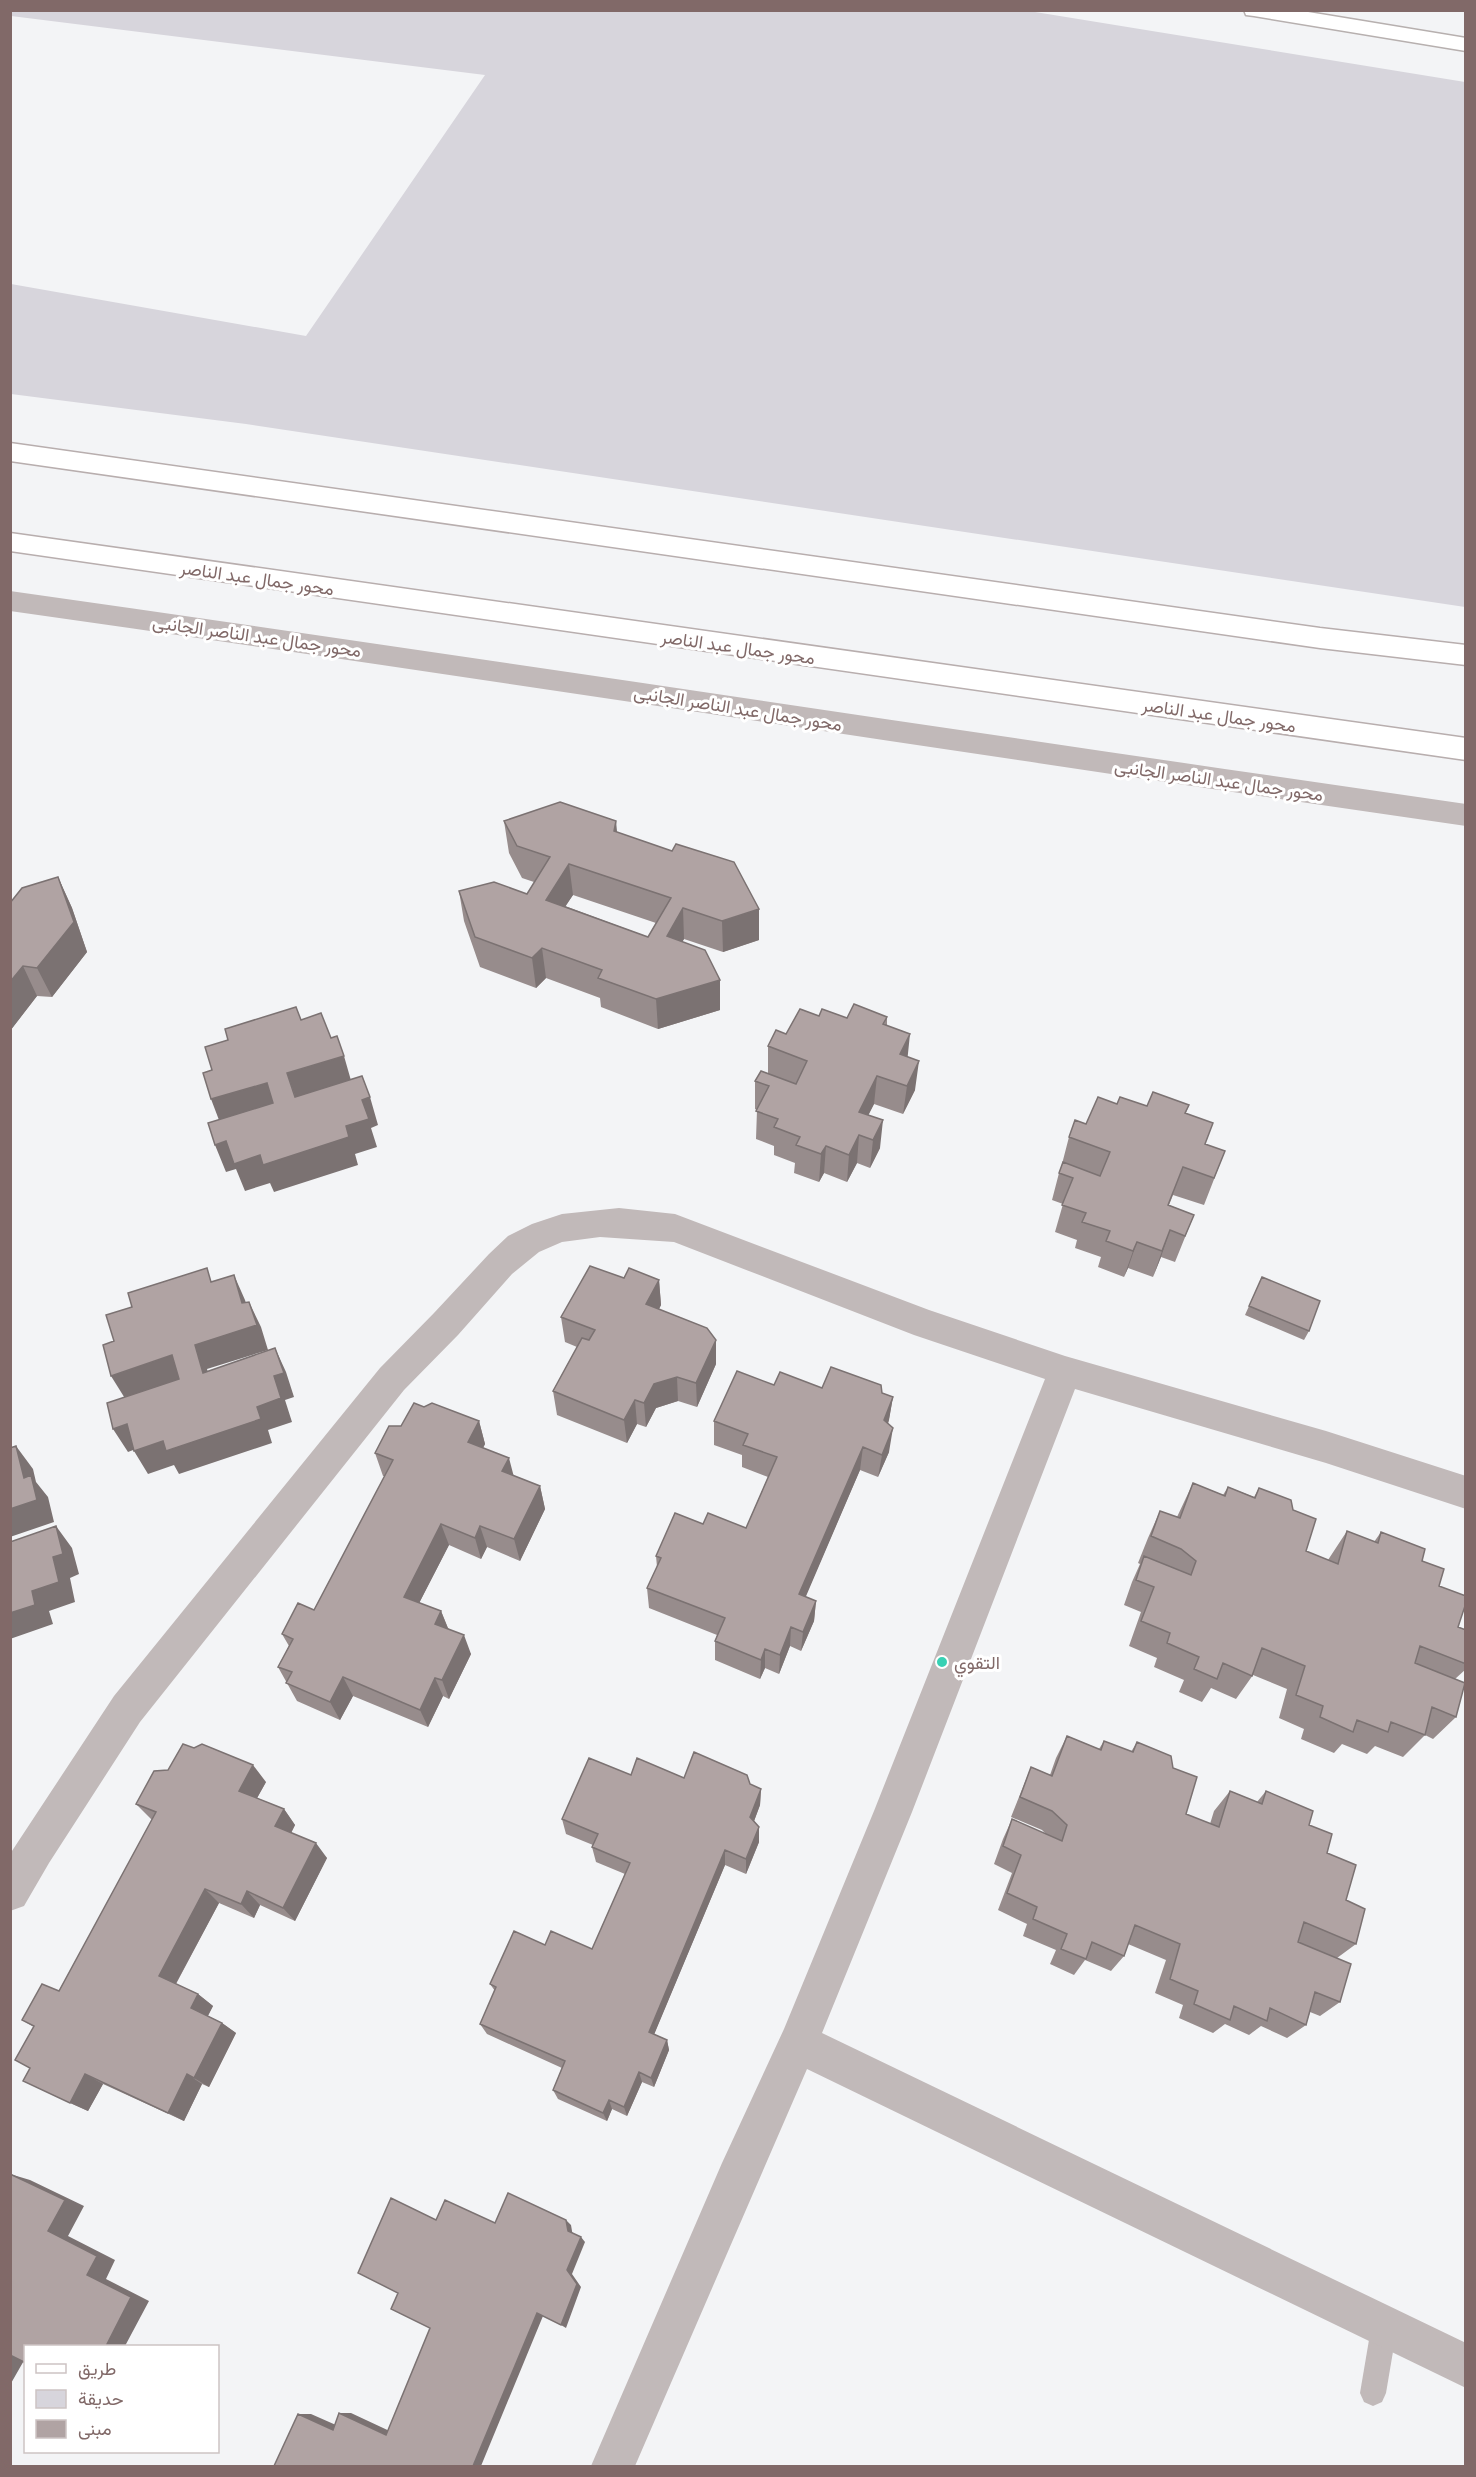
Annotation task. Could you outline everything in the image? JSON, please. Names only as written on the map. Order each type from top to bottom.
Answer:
[{"type":"main road","points":[[1254,10],[1466,45]]},
{"type":"main road","points":[[10,452],[1310,636],[1466,655]]},
{"type":"main road","name":"محور جمال عبد الناصر","points":[[10,542],[1466,749]]},
{"type":"street","name":"محور جمال عبد الناصر الجانبى","points":[[10,601],[539,676],[1001,748],[1466,815]]},
{"type":"street","points":[[10,1892],[70,1793],[153,1675],[392,1379],[415,1358],[503,1262],[526,1242],[555,1230],[593,1222],[642,1223],[675,1228],[905,1316],[1065,1371],[1326,1447],[1466,1493]]},
{"type":"street","points":[[613,2466],[798,2043],[893,1812],[1065,1371]]},
{"type":"street","points":[[798,2043],[1466,2366]]},
{"type":"lane","points":[[1374,2393],[1384,2328]]},
{"type":"green space","points":[[11,10],[1029,11],[1465,82],[1465,607],[246,424],[11,394],[11,284],[306,336],[485,75],[11,16]]},
{"type":"building","points":[[560,802],[616,821],[614,831],[672,851],[676,844],[734,862],[759,909],[722,921],[683,908],[667,936],[705,950],[720,980],[656,999],[598,978],[602,970],[542,948],[532,958],[475,937],[459,891],[494,882],[527,894],[550,857],[517,846],[504,821]],"holes":[[[569,864],[671,898],[648,937],[546,900]]]},
{"type":"building","points":[[58,877],[74,922],[37,968],[23,966],[10,982],[10,903],[22,888]]},
{"type":"building","points":[[854,1004],[887,1017],[883,1024],[910,1034],[900,1054],[919,1061],[907,1086],[877,1076],[859,1112],[883,1120],[873,1140],[859,1135],[849,1155],[826,1146],[821,1154],[796,1145],[800,1137],[774,1127],[778,1119],[756,1111],[769,1086],[755,1081],[761,1071],[796,1084],[807,1061],[768,1046],[776,1030],[786,1034],[800,1009],[819,1016],[822,1009],[847,1018]]},
{"type":"building","points":[[296,1007],[301,1020],[321,1013],[331,1038],[337,1036],[344,1056],[287,1073],[295,1097],[362,1076],[370,1097],[362,1100],[369,1119],[346,1126],[349,1137],[263,1165],[260,1155],[234,1164],[226,1141],[215,1145],[208,1123],[273,1103],[267,1083],[211,1099],[203,1073],[212,1070],[205,1047],[228,1040],[225,1029]]},
{"type":"building","points":[[1153,1092],[1189,1105],[1185,1113],[1213,1123],[1205,1144],[1225,1151],[1214,1178],[1183,1167],[1168,1205],[1194,1215],[1185,1236],[1170,1230],[1162,1251],[1137,1242],[1133,1251],[1106,1241],[1110,1231],[1082,1222],[1086,1213],[1062,1205],[1073,1178],[1059,1173],[1063,1162],[1100,1176],[1110,1152],[1069,1137],[1075,1120],[1086,1124],[1098,1097],[1117,1104],[1120,1097],[1147,1106]]},
{"type":"building","points":[[590,1266],[624,1278],[629,1268],[659,1280],[646,1304],[707,1328],[716,1340],[696,1383],[677,1377],[654,1384],[644,1403],[635,1400],[624,1420],[553,1391],[582,1338],[589,1340],[595,1330],[561,1317]]},
{"type":"building","points":[[207,1268],[211,1282],[234,1275],[242,1303],[249,1302],[257,1325],[195,1345],[203,1373],[275,1348],[284,1373],[274,1376],[281,1398],[257,1407],[261,1419],[166,1451],[163,1441],[134,1451],[127,1424],[113,1429],[107,1403],[179,1379],[172,1355],[111,1376],[103,1345],[114,1341],[106,1315],[132,1307],[128,1293]]},
{"type":"building","points":[[1262,1277],[1320,1301],[1309,1331],[1249,1306]]},
{"type":"building","points":[[831,1367],[881,1385],[882,1393],[893,1397],[884,1420],[893,1428],[882,1455],[863,1447],[799,1594],[816,1601],[803,1632],[791,1627],[780,1655],[765,1649],[761,1660],[715,1641],[725,1618],[647,1588],[661,1558],[656,1556],[675,1513],[703,1524],[708,1513],[746,1528],[777,1457],[743,1445],[748,1434],[714,1421],[737,1371],[774,1385],[780,1372],[822,1388]]},
{"type":"building","points":[[414,1403],[424,1407],[432,1403],[479,1421],[468,1442],[509,1458],[502,1471],[540,1486],[514,1539],[480,1526],[475,1538],[441,1524],[404,1597],[441,1611],[435,1624],[464,1635],[442,1680],[435,1678],[420,1710],[343,1677],[330,1702],[286,1683],[292,1672],[278,1667],[293,1639],[282,1634],[298,1603],[314,1610],[393,1460],[375,1453],[389,1426],[401,1426]]},
{"type":"building","points":[[16,1446],[24,1478],[31,1475],[37,1500],[10,1509],[10,1448]]},
{"type":"building","points":[[1193,1483],[1225,1496],[1228,1487],[1255,1498],[1259,1488],[1291,1500],[1293,1510],[1316,1519],[1306,1551],[1338,1564],[1347,1531],[1378,1543],[1381,1532],[1425,1549],[1422,1561],[1444,1569],[1439,1586],[1466,1596],[1458,1627],[1466,1630],[1466,1664],[1420,1646],[1415,1663],[1465,1683],[1456,1717],[1432,1707],[1425,1735],[1391,1722],[1388,1732],[1357,1720],[1353,1732],[1320,1717],[1323,1706],[1296,1695],[1305,1666],[1262,1648],[1252,1676],[1223,1663],[1217,1679],[1194,1669],[1199,1657],[1167,1643],[1170,1633],[1141,1621],[1154,1587],[1136,1580],[1144,1556],[1191,1575],[1196,1561],[1181,1549],[1151,1536],[1160,1511],[1180,1518]]},
{"type":"building","points":[[56,1526],[63,1554],[53,1557],[59,1582],[32,1591],[35,1605],[10,1613],[10,1542]]},
{"type":"building","points":[[1067,1736],[1101,1750],[1104,1741],[1133,1752],[1137,1742],[1171,1756],[1173,1768],[1197,1777],[1186,1814],[1219,1827],[1230,1791],[1262,1804],[1266,1791],[1313,1811],[1309,1825],[1332,1834],[1327,1853],[1356,1865],[1346,1900],[1365,1909],[1356,1944],[1304,1922],[1298,1942],[1351,1964],[1340,2002],[1315,1992],[1306,2025],[1270,2008],[1267,2021],[1234,2006],[1230,2020],[1194,2004],[1198,1991],[1170,1979],[1180,1944],[1135,1925],[1124,1956],[1092,1942],[1086,1959],[1061,1949],[1067,1934],[1033,1919],[1037,1907],[1007,1893],[1021,1855],[1003,1846],[1012,1819],[1062,1841],[1067,1825],[1052,1811],[1020,1797],[1031,1767],[1052,1776]]},
{"type":"building","points":[[183,1744],[194,1748],[202,1744],[253,1765],[239,1791],[284,1809],[275,1826],[316,1843],[283,1908],[247,1891],[241,1904],[205,1889],[159,1976],[198,1994],[191,2008],[222,2023],[194,2078],[187,2074],[168,2113],[85,2074],[70,2103],[23,2081],[30,2068],[15,2060],[34,2026],[22,2020],[42,1984],[59,1991],[156,1812],[136,1804],[154,1771],[168,1770]]},
{"type":"building","points":[[694,1752],[747,1775],[750,1784],[761,1789],[750,1817],[759,1827],[746,1859],[725,1850],[649,2032],[667,2040],[651,2078],[639,2072],[624,2107],[609,2100],[603,2113],[553,2090],[565,2061],[480,2024],[496,1987],[490,1984],[514,1931],[545,1945],[551,1931],[592,1949],[630,1863],[592,1847],[598,1834],[562,1819],[589,1758],[631,1775],[637,1758],[684,1778]]},
{"type":"building","points":[[10,2174],[65,2200],[48,2231],[97,2256],[87,2275],[131,2297],[107,2345],[24,2345],[24,2362],[10,2355]]},
{"type":"building","points":[[508,2193],[566,2220],[568,2231],[581,2237],[567,2270],[577,2284],[561,2325],[537,2313],[473,2466],[274,2466],[298,2414],[333,2430],[339,2413],[386,2435],[430,2328],[391,2309],[398,2293],[358,2273],[391,2198],[436,2220],[445,2200],[495,2223]]},
{"type":"place","name":"التقوي","points":[[942,1662]]}]
